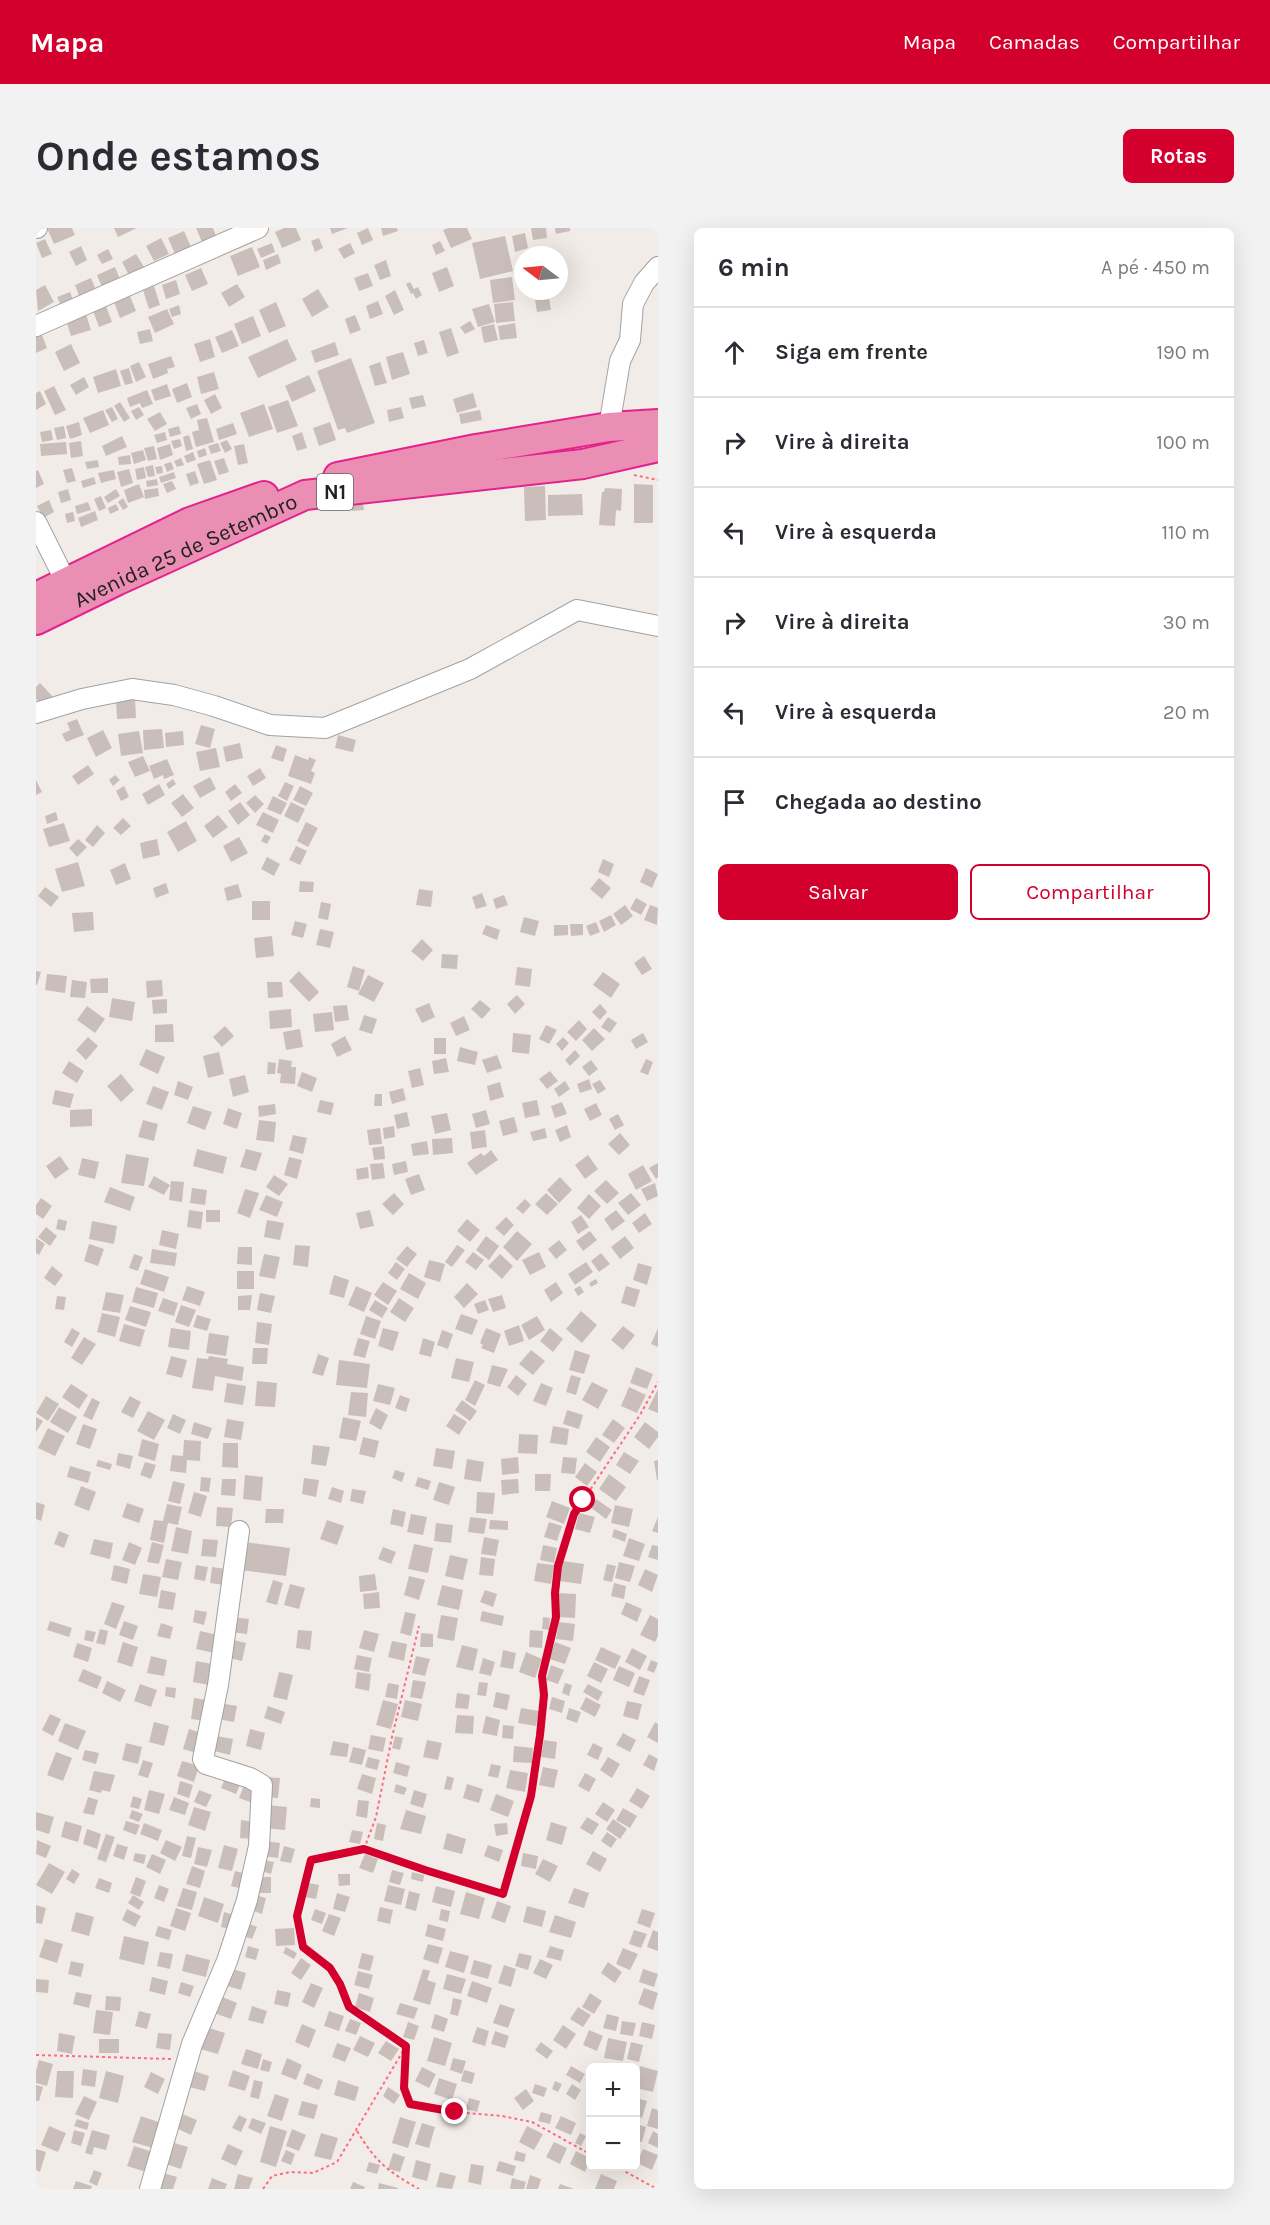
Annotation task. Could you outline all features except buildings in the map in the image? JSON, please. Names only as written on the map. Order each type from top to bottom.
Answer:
[{"type":"highway","name":"Avenida 25 de Setembro","points":[[47,586],[190,522],[265,496],[369,469],[476,449],[609,427],[658,424]]},
{"type":"highway","name":"Avenida 25 de Setembro","points":[[36,620],[305,495],[583,464],[658,447]]},
{"type":"street","points":[[36,326],[258,228]]},
{"type":"street","points":[[609,427],[620,361],[630,340],[633,304],[644,284],[658,267]]},
{"type":"street","points":[[36,522],[47,586]]},
{"type":"street","points":[[36,713],[82,699],[132,689],[184,698],[270,725],[325,728],[470,669],[577,610],[658,626]]},
{"type":"street","points":[[150,2189],[192,2044],[227,1961],[248,1900],[260,1846],[262,1785],[250,1778],[206,1764],[203,1759],[218,1685],[239,1531]]},
{"type":"path","points":[[406,2046],[349,2007],[340,1984],[330,1968],[303,1947],[297,1916],[311,1860],[364,1849],[503,1894],[531,1796],[544,1695],[542,1676],[556,1617],[555,1593],[558,1566],[574,1514],[640,1415],[658,1382]]},
{"type":"path","points":[[364,1849],[376,1817],[392,1737],[419,1626]]},
{"type":"path","points":[[263,2189],[272,2176],[290,2172],[313,2173],[337,2162],[406,2046]]},
{"type":"path","points":[[406,2046],[404,2088],[410,2104],[532,2122],[586,2151]]},
{"type":"path","points":[[36,2055],[188,2060]]},
{"type":"path","points":[[357,2130],[372,2155],[395,2175],[419,2189]]},
{"type":"path","points":[[624,2171],[657,2189]]},
{"type":"route","points":[[455,2112],[410,2104],[404,2088],[403,2071],[406,2046],[349,2007],[340,1984],[330,1968],[303,1947],[297,1916],[311,1860],[364,1849],[503,1894],[531,1796],[544,1695],[542,1676],[556,1617],[555,1593],[558,1566],[574,1514],[583,1500]]}]
